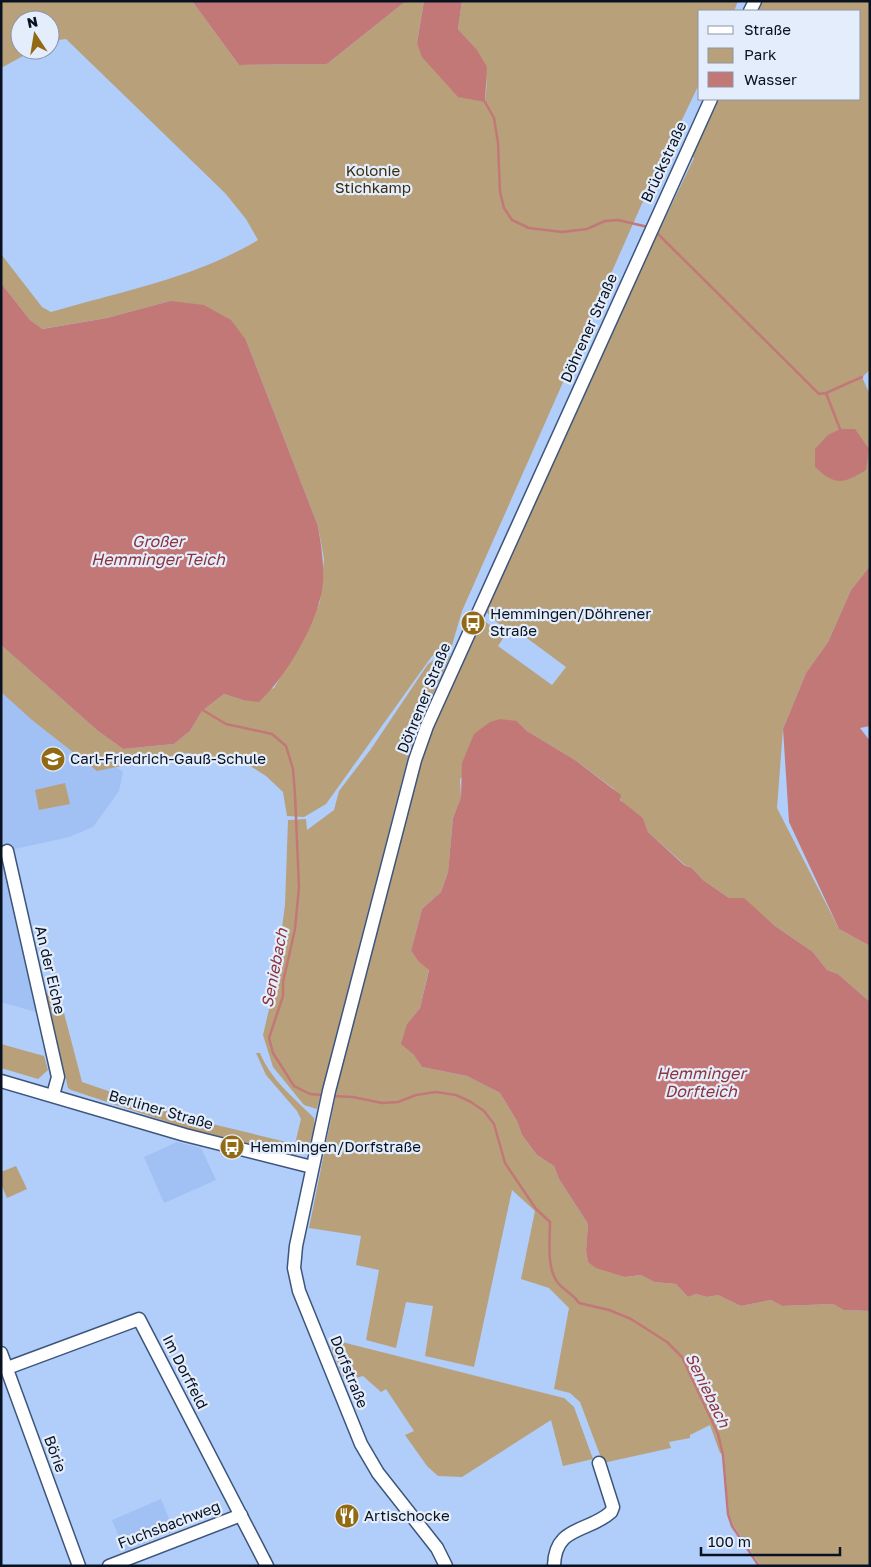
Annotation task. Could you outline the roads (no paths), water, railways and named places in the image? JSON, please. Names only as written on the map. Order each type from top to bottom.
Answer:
[{"type":"street","name":"Brückstraße","points":[[647,239],[711,100]]},
{"type":"street","name":"Döhrener Straße","points":[[312,1167],[326,1105],[415,760],[433,710],[647,239]]},
{"type":"street","name":"An der Eiche","points":[[7,852],[58,1077],[53,1095]]},
{"type":"street","name":"Berliner Straße","points":[[1,1081],[185,1135],[312,1167]]},
{"type":"street","name":"Dorfstraße","points":[[312,1167],[294,1255],[295,1274],[299,1291],[360,1444],[378,1472],[437,1548],[446,1566]]},
{"type":"street","name":"Im Dorffeld","points":[[7,1368],[140,1319],[267,1566]]},
{"type":"street","name":"Börie","points":[[1,1353],[78,1566]]},
{"type":"street","points":[[554,1566],[554,1552],[560,1541],[611,1512],[613,1507],[599,1463]]},
{"type":"street","name":"Fuchsbachweg","points":[[109,1566],[241,1515]]},
{"type":"water","points":[[192,1],[406,1],[327,64],[239,65]]},
{"type":"water","points":[[424,1],[462,1],[458,29],[477,50],[487,67],[485,102],[458,97],[422,57],[417,43]]},
{"type":"water","name":"Großer Hemminger Teich","points":[[1,283],[30,320],[42,329],[107,318],[170,301],[204,305],[231,320],[246,340],[318,526],[323,565],[323,584],[315,616],[295,656],[277,682],[259,702],[243,700],[224,694],[202,711],[190,731],[174,744],[123,749],[98,731],[1,645]]},
{"type":"water","points":[[840,429],[855,429],[869,449],[866,470],[851,478],[839,481],[828,477],[815,467],[815,449],[828,435]]},
{"type":"water","points":[[870,566],[870,726],[860,728],[870,741],[870,946],[839,929],[789,822],[783,729],[806,673],[828,642],[851,590]]},
{"type":"water","name":"Hemminger Dorfteich","points":[[500,719],[517,721],[527,731],[575,760],[621,795],[620,800],[643,818],[648,832],[684,865],[692,868],[703,880],[729,898],[744,898],[775,926],[813,952],[827,970],[838,974],[870,1002],[870,1311],[844,1310],[833,1304],[782,1306],[771,1300],[741,1306],[718,1295],[707,1297],[696,1294],[688,1297],[676,1284],[654,1282],[641,1275],[625,1277],[596,1268],[588,1262],[586,1251],[588,1224],[559,1179],[554,1166],[537,1155],[522,1135],[517,1121],[500,1093],[467,1076],[422,1067],[413,1054],[401,1044],[407,1024],[420,1008],[429,970],[418,961],[411,951],[422,909],[441,892],[448,872],[453,818],[461,797],[462,763],[474,734],[490,722]]},
{"type":"waterway","points":[[485,102],[494,118],[498,143],[500,192],[504,208],[512,220],[529,228],[562,232],[587,229],[605,221],[618,220],[648,227]]},
{"type":"waterway","points":[[655,231],[819,394],[826,393],[862,377]]},
{"type":"waterway","points":[[826,393],[840,429]]},
{"type":"waterway","name":"Seniebach","points":[[201,709],[226,724],[272,734],[286,746],[293,769],[299,887],[295,929],[283,982],[283,996],[269,1038],[273,1053],[294,1086],[310,1094],[323,1095]]},
{"type":"waterway","name":"Seniebach","points":[[331,1096],[353,1097],[382,1103],[398,1102],[416,1095],[436,1092],[456,1095],[484,1111],[494,1124],[505,1163],[536,1209],[550,1222],[550,1263],[559,1284],[579,1303],[609,1310],[631,1319],[667,1342],[682,1357],[718,1434],[723,1455],[728,1514],[732,1526],[759,1566]]},
{"type":"place","name":"Hemmingen/Döhrener Straße","points":[[473,623]]},
{"type":"place","name":"Carl-Friedrich-Gauß-Schule","points":[[53,759]]},
{"type":"place","name":"Hemmingen/Dorfstraße","points":[[232,1147]]},
{"type":"place","name":"Artischocke","points":[[347,1516]]},
{"type":"park label","name":"Kolonie Stichkamp","points":[[373,180]]}]
